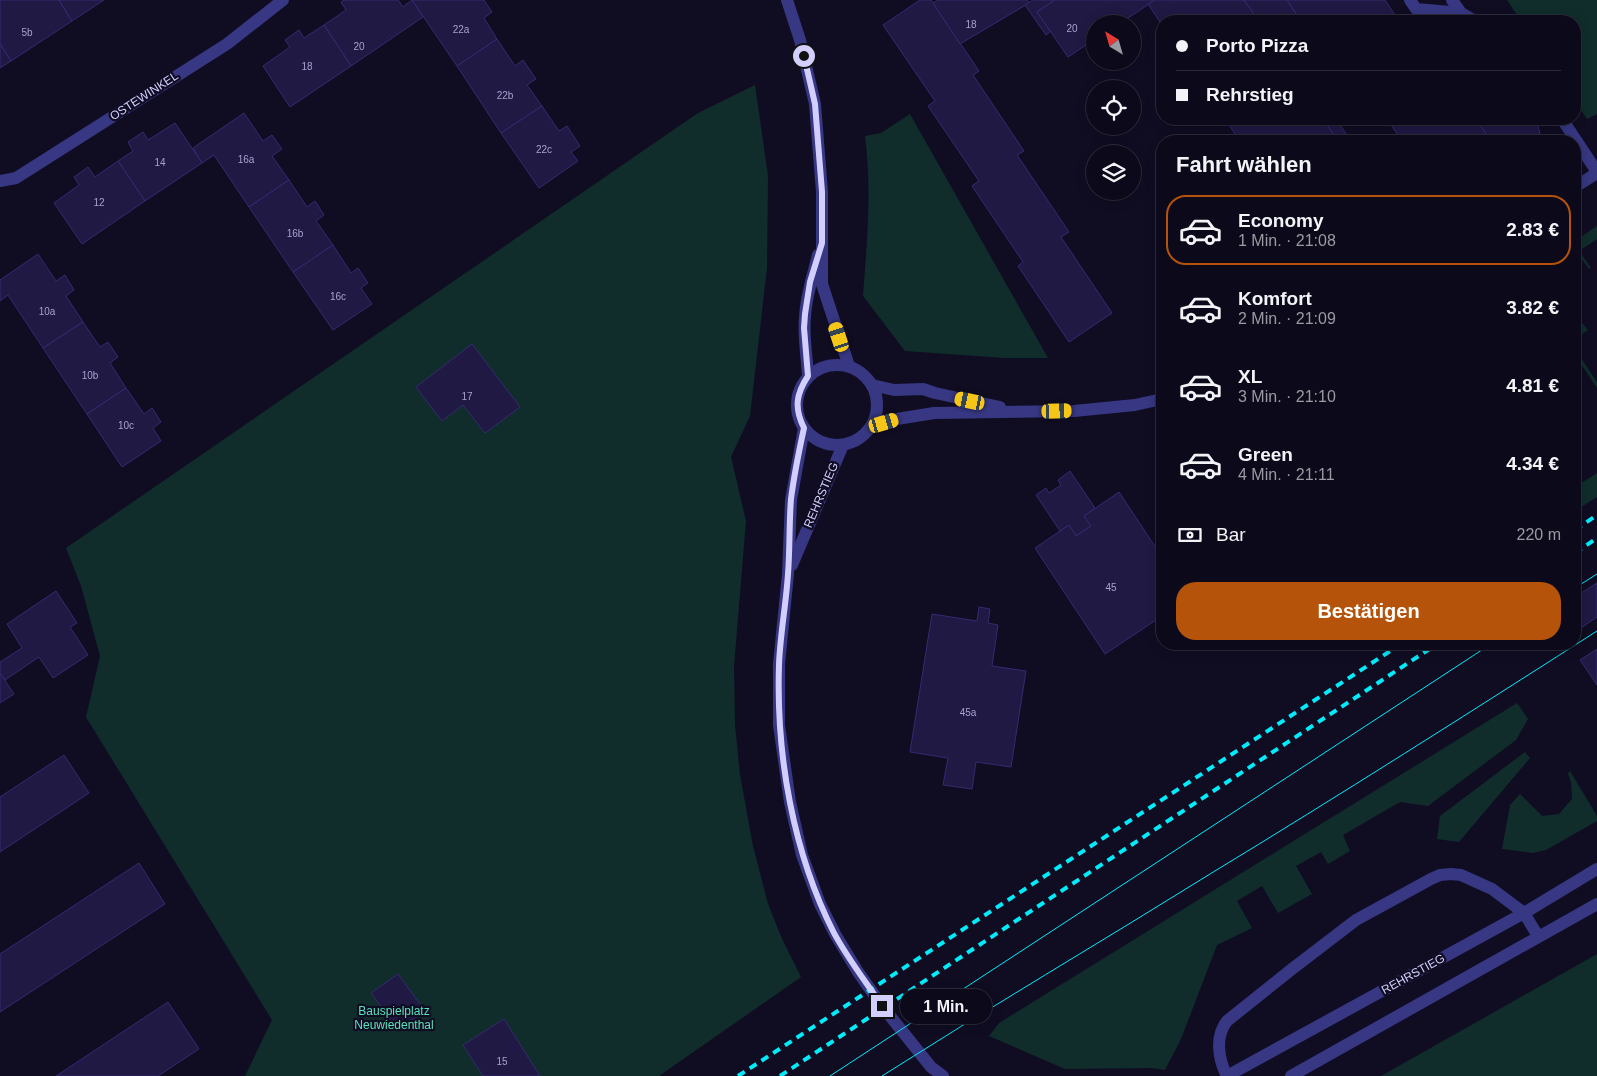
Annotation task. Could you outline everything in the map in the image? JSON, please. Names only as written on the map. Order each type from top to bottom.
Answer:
[{"type":"street","name":"OSTEWINKEL","points":[[0,182],[16,178],[227,44],[283,0]]},
{"type":"street","points":[[787,0],[800,40],[815,104],[822,192],[822,284],[848,366]]},
{"type":"street","points":[[1410,0],[1416,9],[1461,13],[1464,15]]},
{"type":"street","points":[[1452,0],[1461,13]]},
{"type":"street","points":[[1581,148],[1597,172],[1581,183]]},
{"type":"street","points":[[808,376],[804,328],[805,314],[810,282],[822,243]]},
{"type":"street","points":[[838,364],[848,366],[862,374],[872,385],[878,405],[876,416],[871,427],[864,435],[854,441],[843,445],[821,442],[811,436],[799,418],[797,401],[802,385],[808,376],[817,369],[838,364]]},
{"type":"street","points":[[872,385],[894,390],[923,389],[1022,412]]},
{"type":"street","points":[[871,427],[897,419],[934,413],[1074,411],[1156,400]]},
{"type":"street","name":"REHRSTIEG","points":[[804,428],[791,500],[788,574],[779,664],[779,725],[790,802],[802,855],[820,904],[835,934],[858,972],[901,1029],[942,1076]]},
{"type":"street","name":"REHRSTIEG","points":[[788,574],[843,445]]},
{"type":"street","name":"REHRSTIEG","points":[[1227,1076],[1524,913],[1597,869]]},
{"type":"street","points":[[1227,1076],[1221,1063],[1219,1041],[1220,1032],[1227,1021],[1356,920],[1431,879],[1451,874],[1461,875],[1492,888],[1524,913],[1538,936]]},
{"type":"street","points":[[1291,1076],[1597,904]]},
{"type":"green space","points":[[1507,0],[1597,0],[1597,114],[1587,119],[1581,110],[1581,15],[1517,15]]},
{"type":"green space","name":"Bauspielplatz Neuwiedenthal","points":[[755,85],[768,176],[767,268],[750,416],[731,457],[746,521],[734,666],[735,725],[740,775],[753,846],[768,904],[782,939],[801,977],[659,1076],[245,1076],[272,1020],[86,717],[100,656],[81,586],[66,548],[698,113]]},
{"type":"green space","points":[[910,114],[1048,358],[1005,358],[905,351],[863,296],[868,196],[865,136],[881,133]]},
{"type":"green space","points":[[1597,226],[1597,239],[1581,250],[1581,237]]},
{"type":"green space","points":[[1581,254],[1591,268],[1589,269],[1581,258]]},
{"type":"green space","points":[[1581,324],[1588,330],[1581,335]]},
{"type":"green space","points":[[1581,358],[1597,382],[1597,388],[1581,364]]},
{"type":"green space","points":[[1597,473],[1597,497],[1581,507],[1581,483]]},
{"type":"green space","points":[[1517,703],[1528,719],[1516,740],[1428,806],[1400,802],[1343,835],[1350,851],[1328,864],[1321,852],[1296,866],[1312,894],[1278,913],[1262,886],[1237,901],[1252,928],[1217,945],[1181,1039],[1165,1070],[1152,1068],[1065,1069],[989,1036],[999,1023]]},
{"type":"green space","points":[[1525,752],[1530,758],[1459,842],[1437,839],[1440,816]]},
{"type":"green space","points":[[1570,771],[1597,816],[1597,821],[1546,850],[1533,853],[1502,849],[1510,805],[1520,794],[1542,816],[1559,814],[1572,799],[1571,782],[1568,774]]},
{"type":"green space","points":[[1597,954],[1597,1076],[1381,1076]]},
{"type":"building","points":[[0,0],[59,0],[72,21],[11,61],[0,44]]},
{"type":"building","points":[[59,0],[104,0],[72,21]]},
{"type":"building","points":[[344,0],[398,0],[403,7],[412,0],[423,17],[351,66],[324,25],[346,10],[341,2]]},
{"type":"building","points":[[412,0],[484,0],[492,12],[484,18],[497,39],[457,66]]},
{"type":"building","points":[[920,0],[931,0],[979,71],[973,75],[1024,151],[1017,155],[1069,232],[1061,237],[1112,313],[1069,342],[1018,266],[1023,262],[972,186],[979,181],[928,106],[935,101],[883,25]]},
{"type":"building","points":[[938,0],[1027,0],[1029,3],[960,44],[933,3]]},
{"type":"building","points":[[1033,0],[1055,0],[1037,12],[1051,31],[1046,35],[1025,5]]},
{"type":"building","points":[[1055,0],[1155,0],[1132,15],[1086,15],[1086,45],[1068,57],[1037,12]]},
{"type":"building","points":[[1155,0],[1244,0],[1255,15],[1156,16],[1148,4]]},
{"type":"building","points":[[1244,0],[1287,0],[1297,15],[1255,15]]},
{"type":"building","points":[[1287,0],[1385,0],[1395,15],[1297,15]]},
{"type":"building","points":[[324,25],[351,66],[290,107],[263,66],[290,47],[285,40],[299,30],[304,38]]},
{"type":"building","points":[[497,39],[515,66],[523,60],[536,79],[527,85],[542,106],[501,133],[457,66]]},
{"type":"building","points":[[0,44],[11,61],[0,68]]},
{"type":"building","points":[[542,106],[559,131],[567,126],[580,146],[571,152],[578,161],[539,188],[501,133]]},
{"type":"building","points":[[244,113],[263,141],[272,135],[282,149],[272,156],[289,180],[249,207],[214,155],[202,163],[193,148]]},
{"type":"building","points":[[175,123],[202,163],[145,201],[118,161],[133,151],[128,142],[143,132],[148,140]]},
{"type":"building","points":[[1229,125],[1327,125],[1334,135],[1236,135]]},
{"type":"building","points":[[1327,125],[1340,125],[1347,135],[1334,135]]},
{"type":"building","points":[[1391,125],[1480,125],[1487,135],[1398,135]]},
{"type":"building","points":[[1480,125],[1538,125],[1540,134],[1540,135],[1487,135]]},
{"type":"building","points":[[118,161],[145,201],[82,244],[54,203],[79,185],[74,177],[88,167],[95,177]]},
{"type":"building","points":[[289,180],[307,207],[315,201],[324,215],[316,221],[333,245],[293,272],[249,207]]},
{"type":"building","points":[[333,245],[351,273],[358,268],[368,283],[361,288],[372,304],[333,330],[293,272]]},
{"type":"building","points":[[38,254],[56,281],[65,275],[74,290],[66,296],[83,322],[43,348],[8,295],[0,301],[0,280]]},
{"type":"building","points":[[83,322],[100,347],[108,342],[118,357],[110,363],[126,388],[87,414],[43,348]]},
{"type":"building","points":[[472,344],[520,407],[485,433],[463,405],[442,421],[416,387]]},
{"type":"building","points":[[126,388],[144,414],[152,408],[161,422],[153,428],[161,441],[122,467],[87,414]]},
{"type":"building","points":[[1070,471],[1095,508],[1084,516],[1091,526],[1076,536],[1069,525],[1060,531],[1036,495],[1046,488],[1049,493],[1061,485],[1058,480]]},
{"type":"building","points":[[1119,492],[1156,548],[1156,620],[1105,654],[1035,548],[1069,525],[1076,536],[1091,526],[1084,516]]},
{"type":"building","points":[[1597,583],[1597,617],[1581,628],[1581,593]]},
{"type":"building","points":[[56,591],[77,623],[70,627],[88,655],[53,678],[39,657],[5,680],[0,673],[0,662],[22,648],[7,624]]},
{"type":"building","points":[[979,607],[990,609],[988,623],[998,625],[992,666],[1026,671],[1011,767],[976,762],[972,789],[943,785],[948,758],[910,752],[932,614],[977,621]]},
{"type":"building","points":[[1597,649],[1597,685],[1580,660]]},
{"type":"building","points":[[0,673],[14,694],[0,703]]},
{"type":"building","points":[[64,755],[89,793],[0,852],[0,797]]},
{"type":"building","points":[[139,863],[165,904],[0,1012],[0,954]]},
{"type":"building","points":[[398,974],[425,1011],[398,1030],[371,993]]},
{"type":"building","points":[[168,1002],[199,1049],[158,1076],[56,1076]]},
{"type":"building","points":[[504,1019],[540,1076],[483,1076],[463,1045]]},
{"type":"tram line","points":[[1581,584],[1597,574]]},
{"type":"tram line","points":[[1581,641],[1597,631]]},
{"type":"tram line","points":[[830,1076],[1482,650]]},
{"type":"tram line","points":[[882,1076],[1307,814],[1567,650]]},
{"type":"railway","points":[[1581,526],[1597,515]]},
{"type":"railway","points":[[1581,549],[1597,538]]},
{"type":"railway","points":[[738,1076],[1392,650]]},
{"type":"railway","points":[[780,1076],[1428,650]]},
{"type":"route","points":[[804,56],[815,104],[822,192],[822,243],[810,282],[805,314],[804,328],[808,376],[798,395],[796,407],[804,428],[791,500],[788,574],[779,664],[779,725],[790,802],[802,855],[820,904],[835,934],[858,972],[882,1006]]}]
